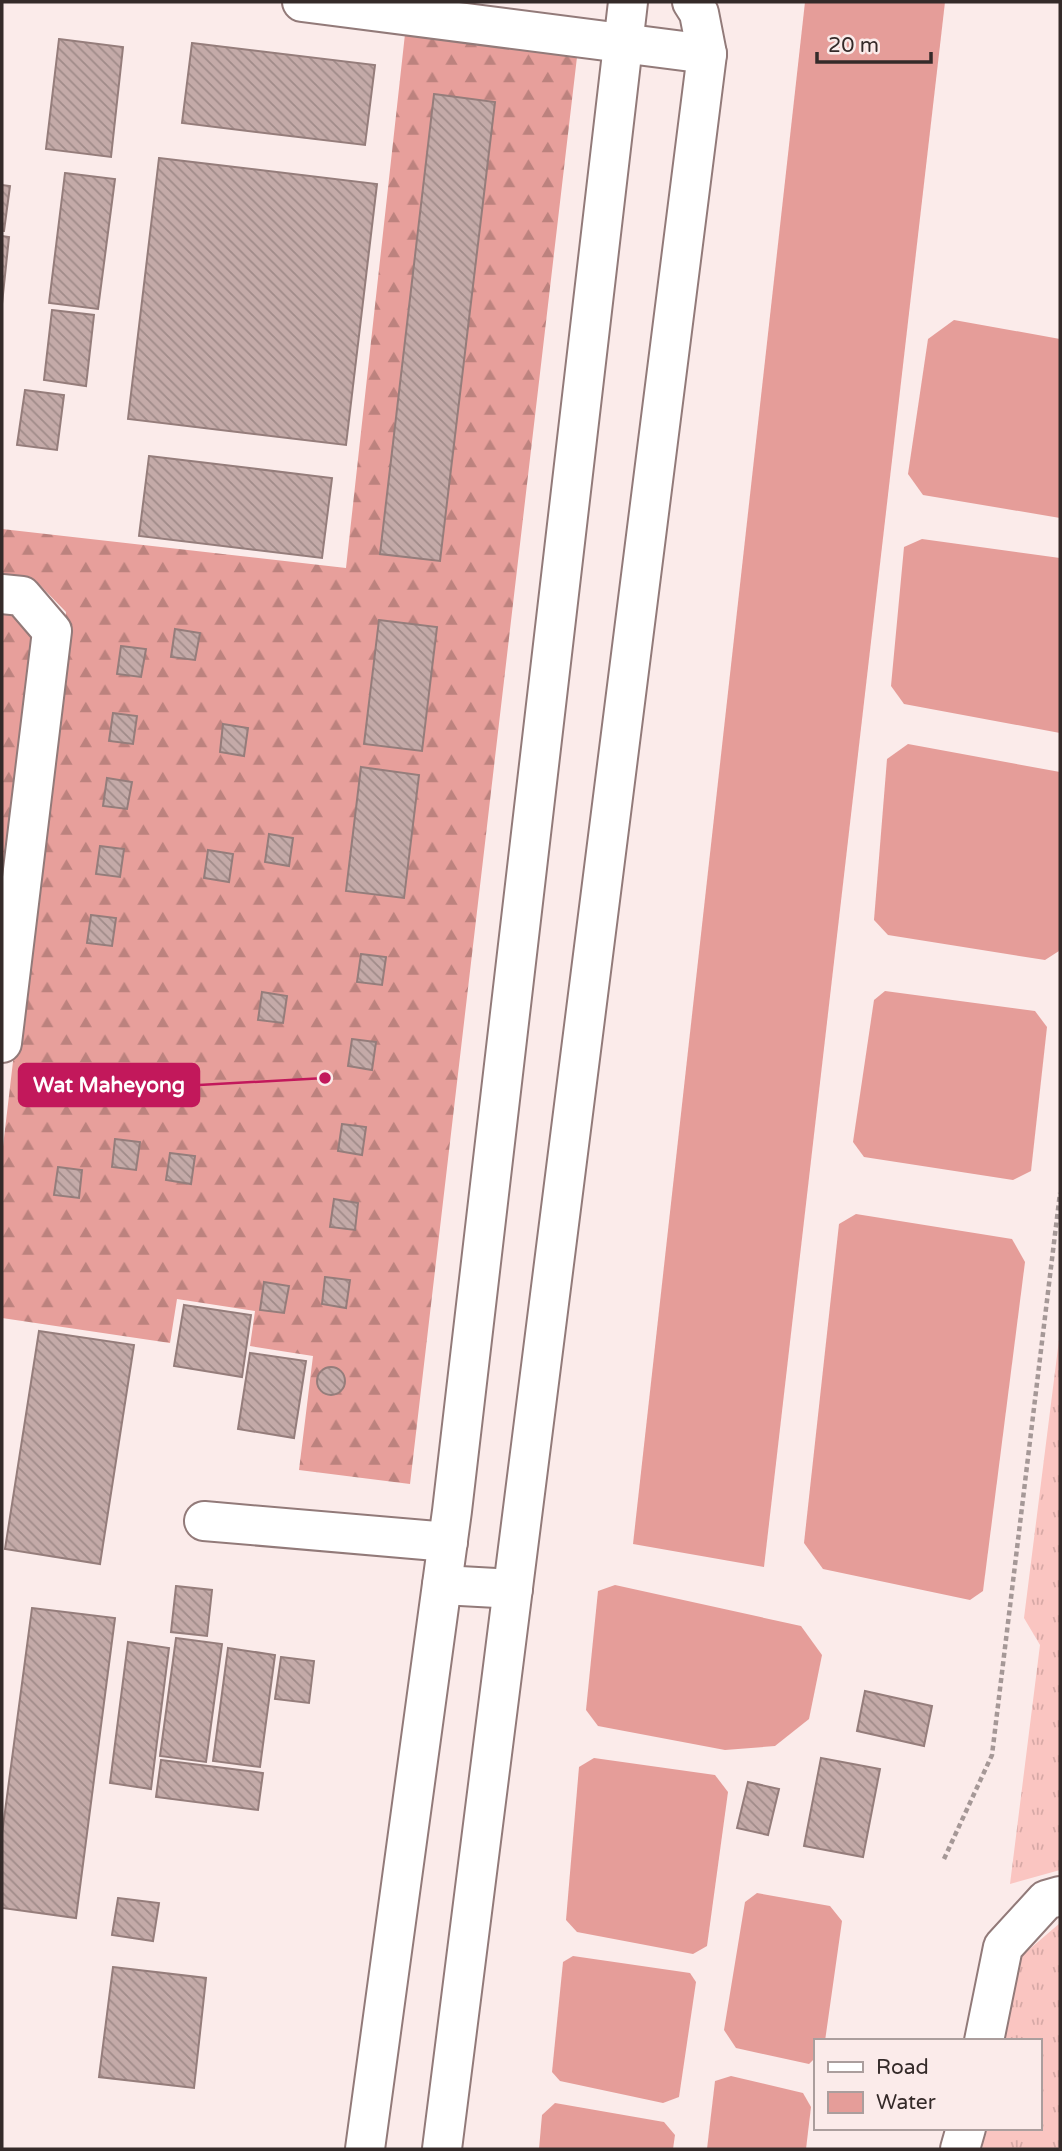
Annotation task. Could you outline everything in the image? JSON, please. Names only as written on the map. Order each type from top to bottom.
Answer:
[{"type":"street","points":[[302,2],[707,54]]},
{"type":"street","points":[[365,2149],[448,1542],[628,2]]},
{"type":"street","points":[[442,2149],[707,54],[699,13],[692,2]]},
{"type":"street","points":[[2,594],[22,596],[52,631],[2,1043]]},
{"type":"street","points":[[204,1521],[448,1542]]},
{"type":"street","points":[[442,1585],[513,1589]]},
{"type":"street","points":[[984,2039],[1003,1947],[1046,1900],[1060,1896]]},
{"type":"street","points":[[960,2149],[965,2130]]},
{"type":"path","points":[[944,1859],[992,1755],[1060,1193]]},
{"type":"green space","points":[[405,34],[577,57],[410,1484],[299,1470],[313,1356],[250,1346],[255,1311],[177,1299],[170,1343],[2,1318],[2,1155],[66,612],[36,581],[2,577],[2,529],[346,568]]},
{"type":"green space","points":[[2,613],[12,614],[34,637],[2,889]]},
{"type":"green space","points":[[1060,1332],[1060,1870],[1010,1884],[1040,1645],[1024,1618]]},
{"type":"green space","points":[[1060,1923],[1060,2149],[982,2149],[986,2130],[1041,2130],[1041,2039],[1002,2039],[1018,1959]]},
{"type":"water","points":[[805,2],[945,2],[764,1567],[633,1544]]},
{"type":"water","points":[[954,320],[1060,339],[1060,518],[923,495],[908,474],[928,339]]},
{"type":"water","points":[[922,539],[1060,558],[1060,733],[904,704],[891,686],[904,547]]},
{"type":"water","points":[[908,744],[1060,772],[1059,951],[1045,960],[888,935],[874,920],[887,759]]},
{"type":"water","points":[[885,991],[1035,1011],[1047,1027],[1031,1171],[1013,1180],[864,1157],[853,1142],[874,1000]]},
{"type":"water","points":[[856,1214],[1012,1239],[1025,1262],[983,1591],[970,1600],[823,1569],[804,1543],[839,1224]]},
{"type":"water","points":[[615,1585],[801,1626],[822,1655],[809,1719],[775,1746],[725,1750],[598,1726],[586,1710],[598,1591]]},
{"type":"water","points":[[594,1758],[715,1775],[728,1792],[707,1946],[693,1954],[577,1932],[566,1920],[579,1767]]},
{"type":"water","points":[[757,1893],[830,1906],[842,1921],[825,2039],[814,2039],[814,2059],[809,2064],[736,2048],[724,2030],[745,1902]]},
{"type":"water","points":[[573,1956],[690,1973],[696,1982],[679,2097],[663,2103],[560,2081],[552,2072],[563,1962]]},
{"type":"water","points":[[731,2076],[803,2093],[811,2107],[806,2149],[707,2149],[715,2081]]},
{"type":"water","points":[[555,2103],[664,2122],[675,2135],[673,2149],[539,2149],[542,2115]]},
{"type":"building","points":[[59,39],[123,47],[111,157],[46,149]]},
{"type":"building","points":[[192,43],[375,65],[365,145],[182,123]]},
{"type":"building","points":[[434,94],[495,102],[440,561],[380,554]]},
{"type":"building","points":[[159,158],[377,184],[346,445],[128,419]]},
{"type":"building","points":[[65,173],[115,179],[98,309],[49,303]]},
{"type":"building","points":[[2,185],[10,186],[4,231],[2,231]]},
{"type":"building","points":[[2,236],[9,237],[2,304]]},
{"type":"building","points":[[52,310],[94,315],[86,386],[44,380]]},
{"type":"building","points":[[25,390],[64,395],[57,450],[17,445]]},
{"type":"building","points":[[149,456],[332,478],[322,558],[139,536]]},
{"type":"building","points":[[379,620],[437,627],[422,751],[364,744]]},
{"type":"building","points":[[175,629],[200,633],[195,660],[171,657]]},
{"type":"building","points":[[121,646],[146,649],[141,677],[117,674]]},
{"type":"building","points":[[113,713],[137,716],[133,744],[109,741]]},
{"type":"building","points":[[223,724],[248,728],[244,756],[220,752]]},
{"type":"building","points":[[361,767],[419,775],[404,898],[346,891]]},
{"type":"building","points":[[107,778],[132,782],[127,809],[103,806]]},
{"type":"building","points":[[269,834],[293,838],[289,866],[265,862]]},
{"type":"building","points":[[100,846],[124,849],[120,877],[96,874]]},
{"type":"building","points":[[208,850],[233,854],[229,882],[204,878]]},
{"type":"building","points":[[91,915],[116,918],[112,946],[87,943]]},
{"type":"building","points":[[361,954],[386,957],[382,985],[357,982]]},
{"type":"building","points":[[262,992],[287,996],[283,1023],[258,1020]]},
{"type":"building","points":[[352,1039],[376,1042],[372,1070],[348,1066]]},
{"type":"building","points":[[342,1124],[366,1127],[362,1155],[338,1151]]},
{"type":"building","points":[[115,1139],[140,1142],[136,1170],[112,1167]]},
{"type":"building","points":[[170,1153],[195,1156],[191,1184],[166,1180]]},
{"type":"building","points":[[58,1167],[82,1170],[79,1198],[54,1195]]},
{"type":"building","points":[[334,1199],[358,1203],[355,1230],[330,1227]]},
{"type":"building","points":[[325,1277],[350,1280],[346,1308],[322,1304]]},
{"type":"building","points":[[264,1282],[289,1286],[284,1313],[260,1310]]},
{"type":"building","points":[[184,1305],[251,1315],[242,1377],[174,1366]]},
{"type":"building","points":[[39,1331],[134,1345],[100,1564],[5,1549]]},
{"type":"building","points":[[250,1353],[306,1361],[294,1438],[238,1429]]},
{"type":"building","points":[[331,1367],[341,1371],[345,1381],[341,1391],[331,1395],[321,1391],[317,1381],[321,1371]]},
{"type":"building","points":[[176,1586],[212,1590],[207,1636],[171,1632]]},
{"type":"building","points":[[32,1608],[115,1618],[76,1918],[2,1908],[2,1834]]},
{"type":"building","points":[[176,1638],[222,1644],[206,1762],[160,1756]]},
{"type":"building","points":[[128,1642],[169,1648],[151,1789],[110,1783]]},
{"type":"building","points":[[228,1648],[275,1655],[260,1767],[213,1761]]},
{"type":"building","points":[[281,1657],[314,1661],[309,1703],[275,1699]]},
{"type":"building","points":[[865,1691],[932,1706],[924,1746],[857,1731]]},
{"type":"building","points":[[821,1758],[880,1769],[863,1857],[804,1846]]},
{"type":"building","points":[[161,1760],[263,1773],[258,1810],[156,1797]]},
{"type":"building","points":[[748,1782],[779,1789],[768,1835],[737,1828]]},
{"type":"building","points":[[118,1898],[159,1903],[153,1941],[112,1935]]},
{"type":"building","points":[[113,1967],[206,1978],[194,2088],[99,2077]]},
{"type":"place","name":"Wat Maheyong","points":[[325,1078]]}]
